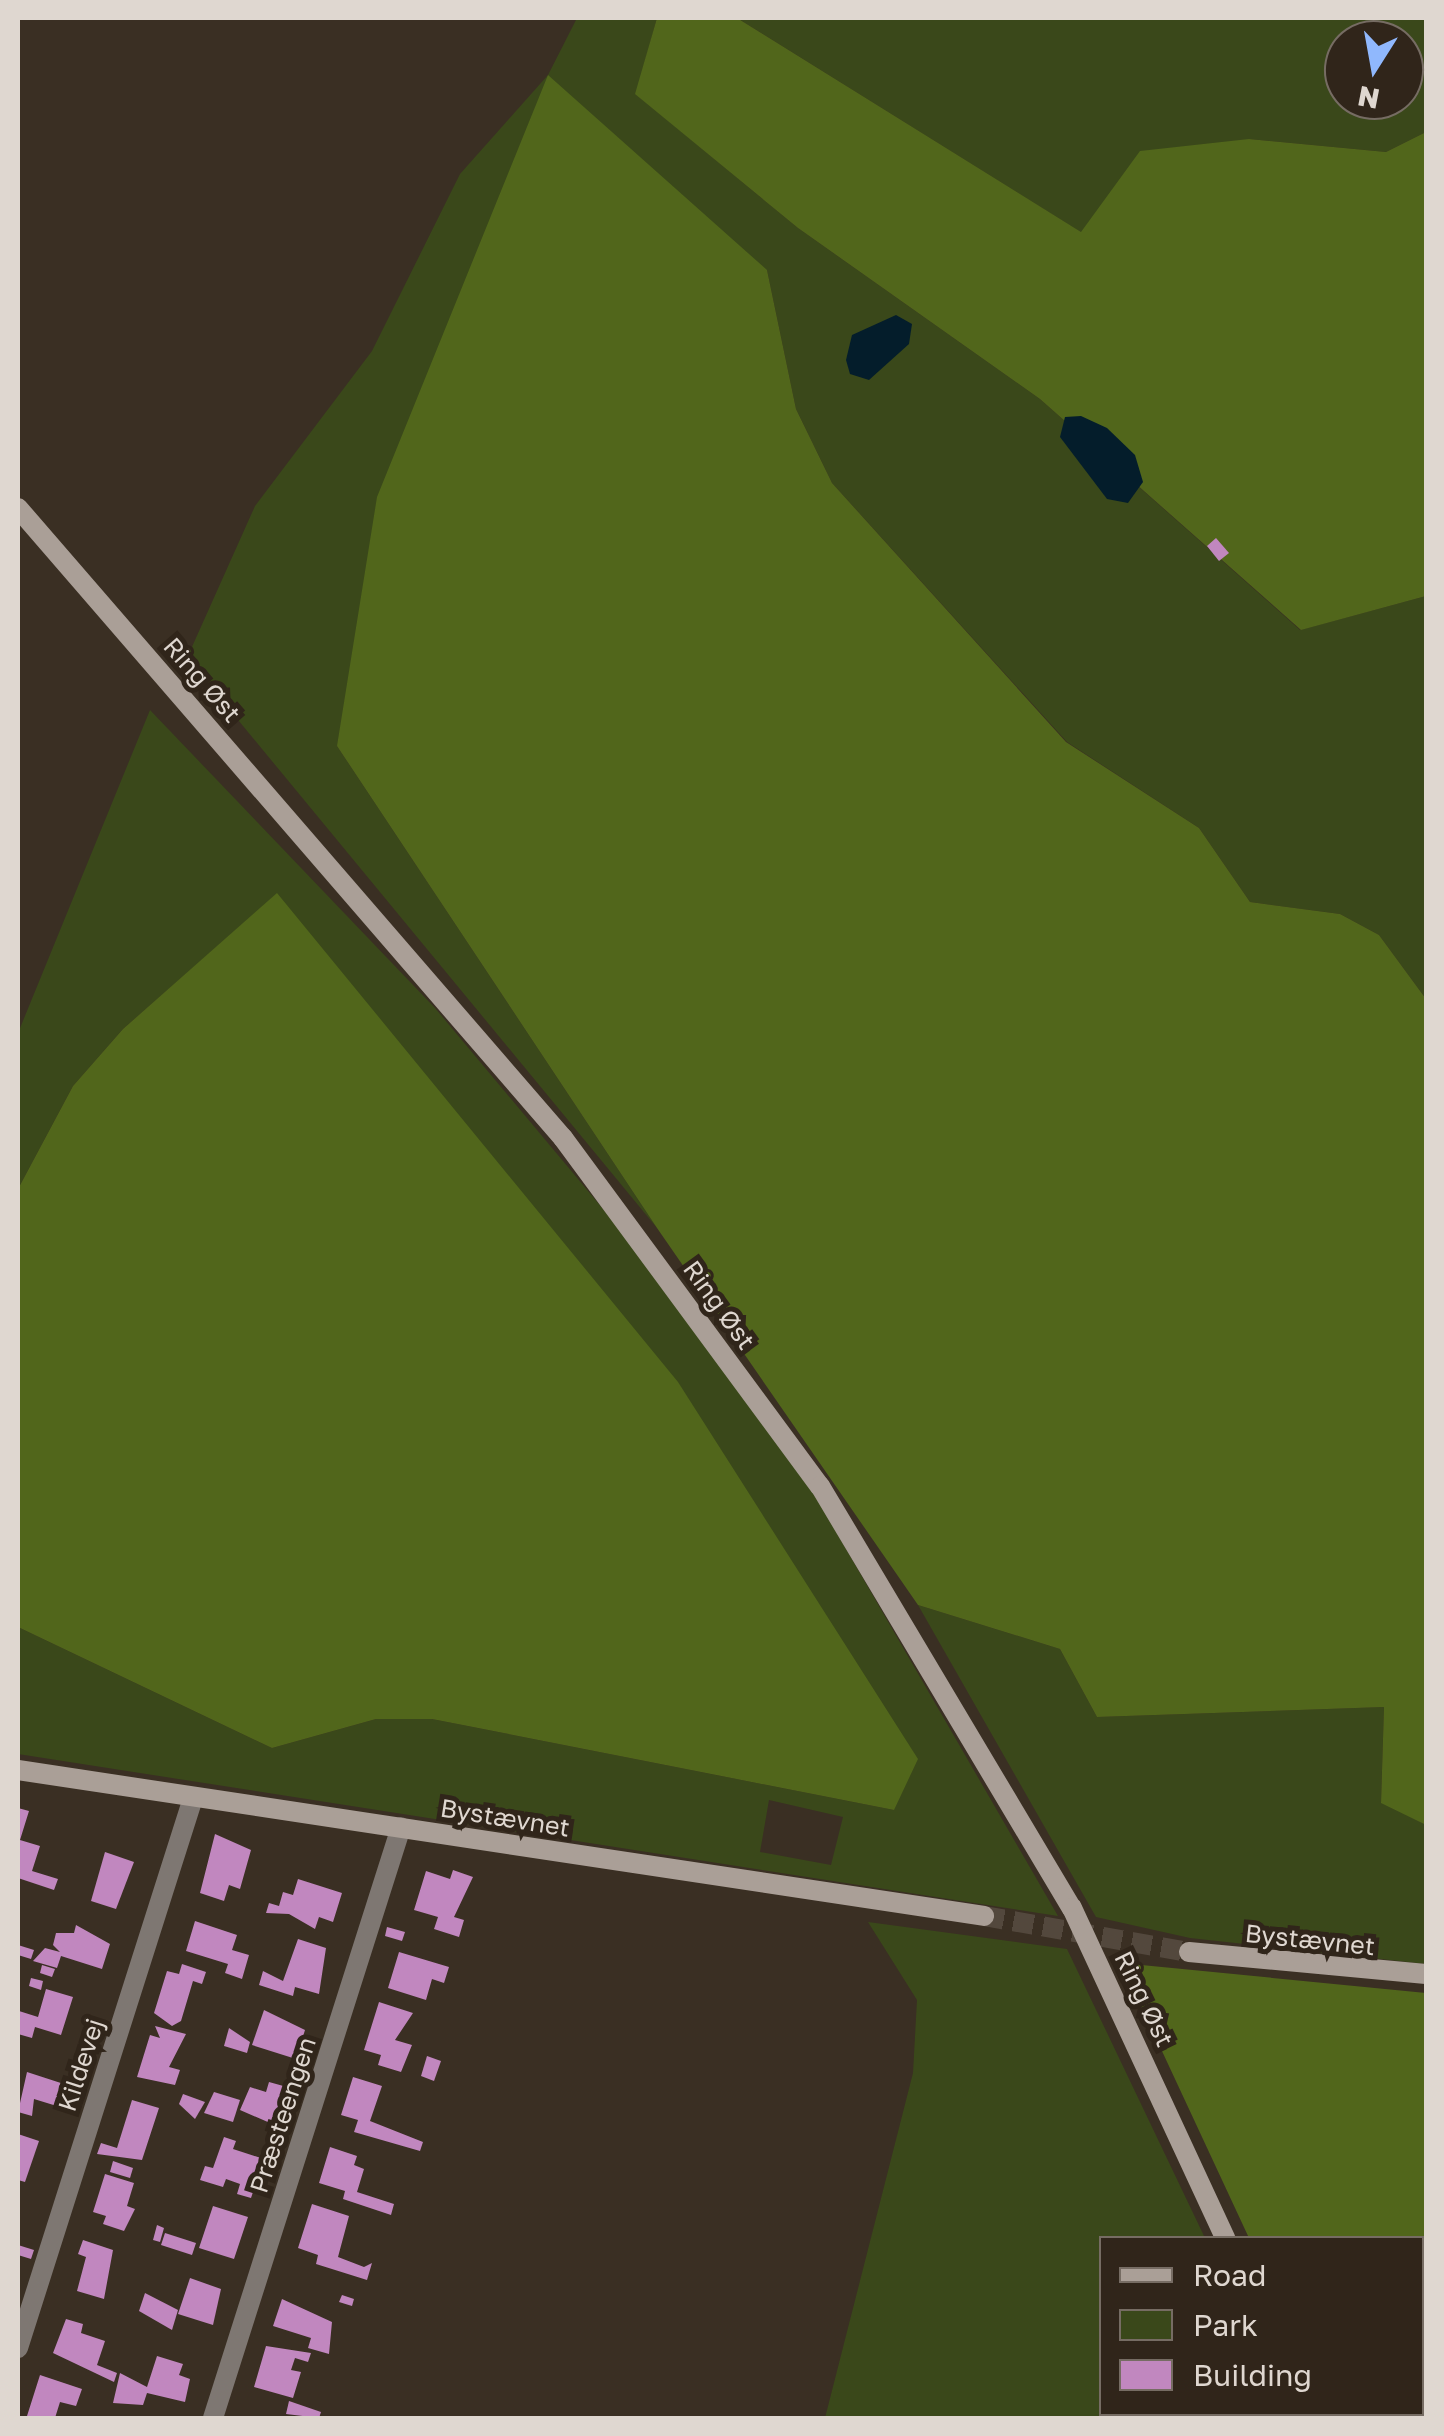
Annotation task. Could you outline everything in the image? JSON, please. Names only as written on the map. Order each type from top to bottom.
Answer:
[{"type":"main road","name":"Ring Øst","points":[[18,508],[563,1138],[820,1486],[1072,1908],[1223,2236]]},
{"type":"main road","name":"Bystævnet","points":[[18,1770],[984,1916]]},
{"type":"main road","name":"Bystævnet","points":[[1189,1952],[1426,1974]]},
{"type":"street","name":"Kildevej","points":[[18,2348],[193,1798]]},
{"type":"street","name":"Præsteengen","points":[[214,2418],[401,1827]]},
{"type":"green space","points":[[577,18],[657,18],[636,94],[798,228],[1040,399],[1300,630],[1426,596],[1426,999],[1379,935],[1340,914],[1250,902],[1199,828],[1067,742],[832,483],[796,409],[767,270],[337,746],[657,1228],[187,658],[255,506],[372,351],[460,174],[548,75]]},
{"type":"green space","points":[[657,18],[737,18],[1081,232],[1140,151],[1249,139],[1386,152],[1426,132],[1426,596],[1301,630],[1040,399],[798,228],[635,94]]},
{"type":"green space","points":[[737,18],[1426,18],[1426,132],[1386,152],[1249,139],[1082,233]]},
{"type":"green space","points":[[548,75],[767,270],[796,409],[832,483],[1066,742],[1199,828],[1250,902],[1340,914],[1379,935],[1426,999],[1426,1825],[1381,1803],[1384,1707],[1097,1717],[1060,1649],[918,1605],[657,1228],[337,746],[377,497]]},
{"type":"green space","points":[[150,710],[435,1008],[639,1252],[812,1490],[1058,1916],[18,1754],[18,1627],[272,1748],[376,1719],[432,1719],[894,1810],[277,894],[123,1029],[73,1086],[18,1189],[18,1033]],"holes":[[[769,1800],[843,1817],[831,1865],[760,1852]]]},
{"type":"green space","points":[[277,893],[678,1382],[918,1759],[894,1810],[432,1719],[376,1719],[272,1748],[18,1627],[18,1189],[73,1086],[123,1029]]},
{"type":"green space","points":[[918,1605],[1060,1649],[1097,1717],[1384,1707],[1381,1802],[1426,1825],[1426,1964],[1190,1938],[1096,1917]]},
{"type":"green space","points":[[868,1922],[1067,1949],[1204,2236],[1099,2236],[1099,2416],[1274,2418],[825,2418],[913,2073],[917,2000]]},
{"type":"green space","points":[[1121,1963],[1426,1993],[1426,2418],[1382,2416],[1424,2416],[1424,2236],[1248,2236]]},
{"type":"water","points":[[896,315],[912,324],[909,344],[869,380],[850,374],[846,360],[852,335]]},
{"type":"water","points":[[1081,416],[1107,428],[1135,455],[1143,482],[1128,503],[1107,499],[1060,437],[1065,417]]},
{"type":"building","points":[[1216,538],[1229,553],[1219,561],[1207,546]]},
{"type":"building","points":[[18,1808],[29,1811],[20,1840],[40,1846],[32,1871],[58,1879],[54,1890],[18,1878]]},
{"type":"building","points":[[215,1834],[251,1850],[240,1889],[229,1885],[224,1901],[200,1893]]},
{"type":"building","points":[[105,1852],[134,1862],[116,1909],[91,1901]]},
{"type":"building","points":[[453,1870],[473,1877],[454,1917],[464,1920],[459,1937],[434,1929],[438,1917],[414,1910],[426,1871],[450,1879]]},
{"type":"building","points":[[298,1879],[342,1893],[333,1922],[319,1917],[315,1929],[289,1914],[266,1913],[269,1903],[279,1906],[283,1892],[293,1895]]},
{"type":"building","points":[[195,1921],[237,1935],[232,1950],[249,1955],[242,1979],[225,1973],[228,1964],[186,1951]]},
{"type":"building","points":[[76,1925],[110,1944],[102,1969],[61,1956],[57,1968],[33,1961],[45,1948],[60,1952],[53,1945],[56,1933],[74,1933]]},
{"type":"building","points":[[387,1927],[405,1932],[402,1941],[385,1936]]},
{"type":"building","points":[[298,1939],[326,1948],[319,1994],[295,1987],[293,1996],[259,1985],[263,1971],[283,1981]]},
{"type":"building","points":[[18,1945],[34,1950],[31,1959],[18,1955]]},
{"type":"building","points":[[399,1952],[449,1967],[444,1983],[432,1979],[426,2000],[388,1988]]},
{"type":"building","points":[[182,1964],[206,1972],[202,1984],[193,1981],[181,2021],[172,2026],[154,2013],[167,1971],[179,1974]]},
{"type":"building","points":[[42,1965],[55,1969],[52,1977],[40,1973]]},
{"type":"building","points":[[31,1978],[43,1981],[41,1990],[29,1986]]},
{"type":"building","points":[[46,1989],[73,1997],[61,2035],[35,2027],[32,2038],[18,2034],[19,2011],[38,2017]]},
{"type":"building","points":[[379,2002],[413,2013],[395,2040],[412,2045],[401,2072],[378,2065],[381,2055],[364,2050]]},
{"type":"building","points":[[264,2010],[305,2030],[296,2059],[252,2045]]},
{"type":"building","points":[[155,2026],[186,2034],[169,2067],[180,2070],[175,2085],[137,2077],[150,2035],[160,2038]]},
{"type":"building","points":[[229,2028],[250,2042],[247,2053],[224,2046]]},
{"type":"building","points":[[427,2056],[441,2061],[434,2081],[421,2076]]},
{"type":"building","points":[[27,2072],[67,2085],[60,2107],[34,2099],[32,2116],[18,2112]]},
{"type":"building","points":[[353,2077],[382,2086],[370,2121],[423,2142],[420,2151],[354,2132],[358,2120],[341,2115]]},
{"type":"building","points":[[269,2082],[287,2087],[277,2126],[240,2110],[250,2087],[266,2092]]},
{"type":"building","points":[[214,2092],[240,2100],[233,2122],[204,2113]]},
{"type":"building","points":[[183,2094],[205,2102],[195,2119],[179,2104]]},
{"type":"building","points":[[132,2100],[159,2108],[142,2160],[97,2154],[101,2143],[117,2148]]},
{"type":"building","points":[[18,2134],[39,2141],[25,2182],[18,2180]]},
{"type":"building","points":[[224,2137],[236,2141],[233,2149],[264,2159],[251,2198],[237,2194],[240,2184],[226,2179],[223,2187],[200,2180],[205,2166],[213,2168]]},
{"type":"building","points":[[330,2147],[357,2156],[354,2165],[364,2169],[357,2192],[394,2204],[391,2215],[343,2199],[345,2191],[319,2183]]},
{"type":"building","points":[[113,2161],[133,2168],[130,2178],[110,2172]]},
{"type":"building","points":[[105,2174],[134,2183],[127,2206],[135,2209],[124,2231],[103,2224],[106,2216],[93,2212]]},
{"type":"building","points":[[312,2204],[349,2216],[338,2257],[364,2267],[372,2263],[367,2280],[316,2264],[318,2255],[298,2248]]},
{"type":"building","points":[[213,2206],[248,2217],[234,2259],[199,2248]]},
{"type":"building","points":[[157,2225],[164,2228],[160,2242],[153,2240]]},
{"type":"building","points":[[165,2233],[196,2243],[192,2255],[161,2245]]},
{"type":"building","points":[[83,2240],[113,2250],[104,2299],[77,2291],[86,2257],[78,2254]]},
{"type":"building","points":[[18,2245],[34,2250],[31,2259],[18,2255]]},
{"type":"building","points":[[190,2278],[221,2289],[213,2325],[178,2314]]},
{"type":"building","points":[[145,2293],[178,2310],[172,2330],[139,2311]]},
{"type":"building","points":[[342,2295],[354,2299],[352,2306],[339,2302]]},
{"type":"building","points":[[282,2299],[332,2322],[329,2354],[308,2348],[311,2338],[273,2326]]},
{"type":"building","points":[[66,2319],[83,2324],[81,2333],[105,2341],[97,2365],[117,2373],[114,2382],[53,2353]]},
{"type":"building","points":[[266,2346],[311,2353],[308,2362],[295,2358],[291,2370],[301,2372],[293,2398],[254,2387]]},
{"type":"building","points":[[157,2356],[183,2364],[179,2375],[190,2379],[185,2402],[147,2393],[143,2405],[113,2403],[120,2373],[147,2387]]},
{"type":"building","points":[[40,2375],[82,2389],[76,2406],[60,2402],[55,2418],[27,2416]]},
{"type":"building","points":[[289,2401],[321,2412],[319,2418],[286,2414]]},
{"type":"tunnel","points":[[984,1916],[1189,1952]]}]
